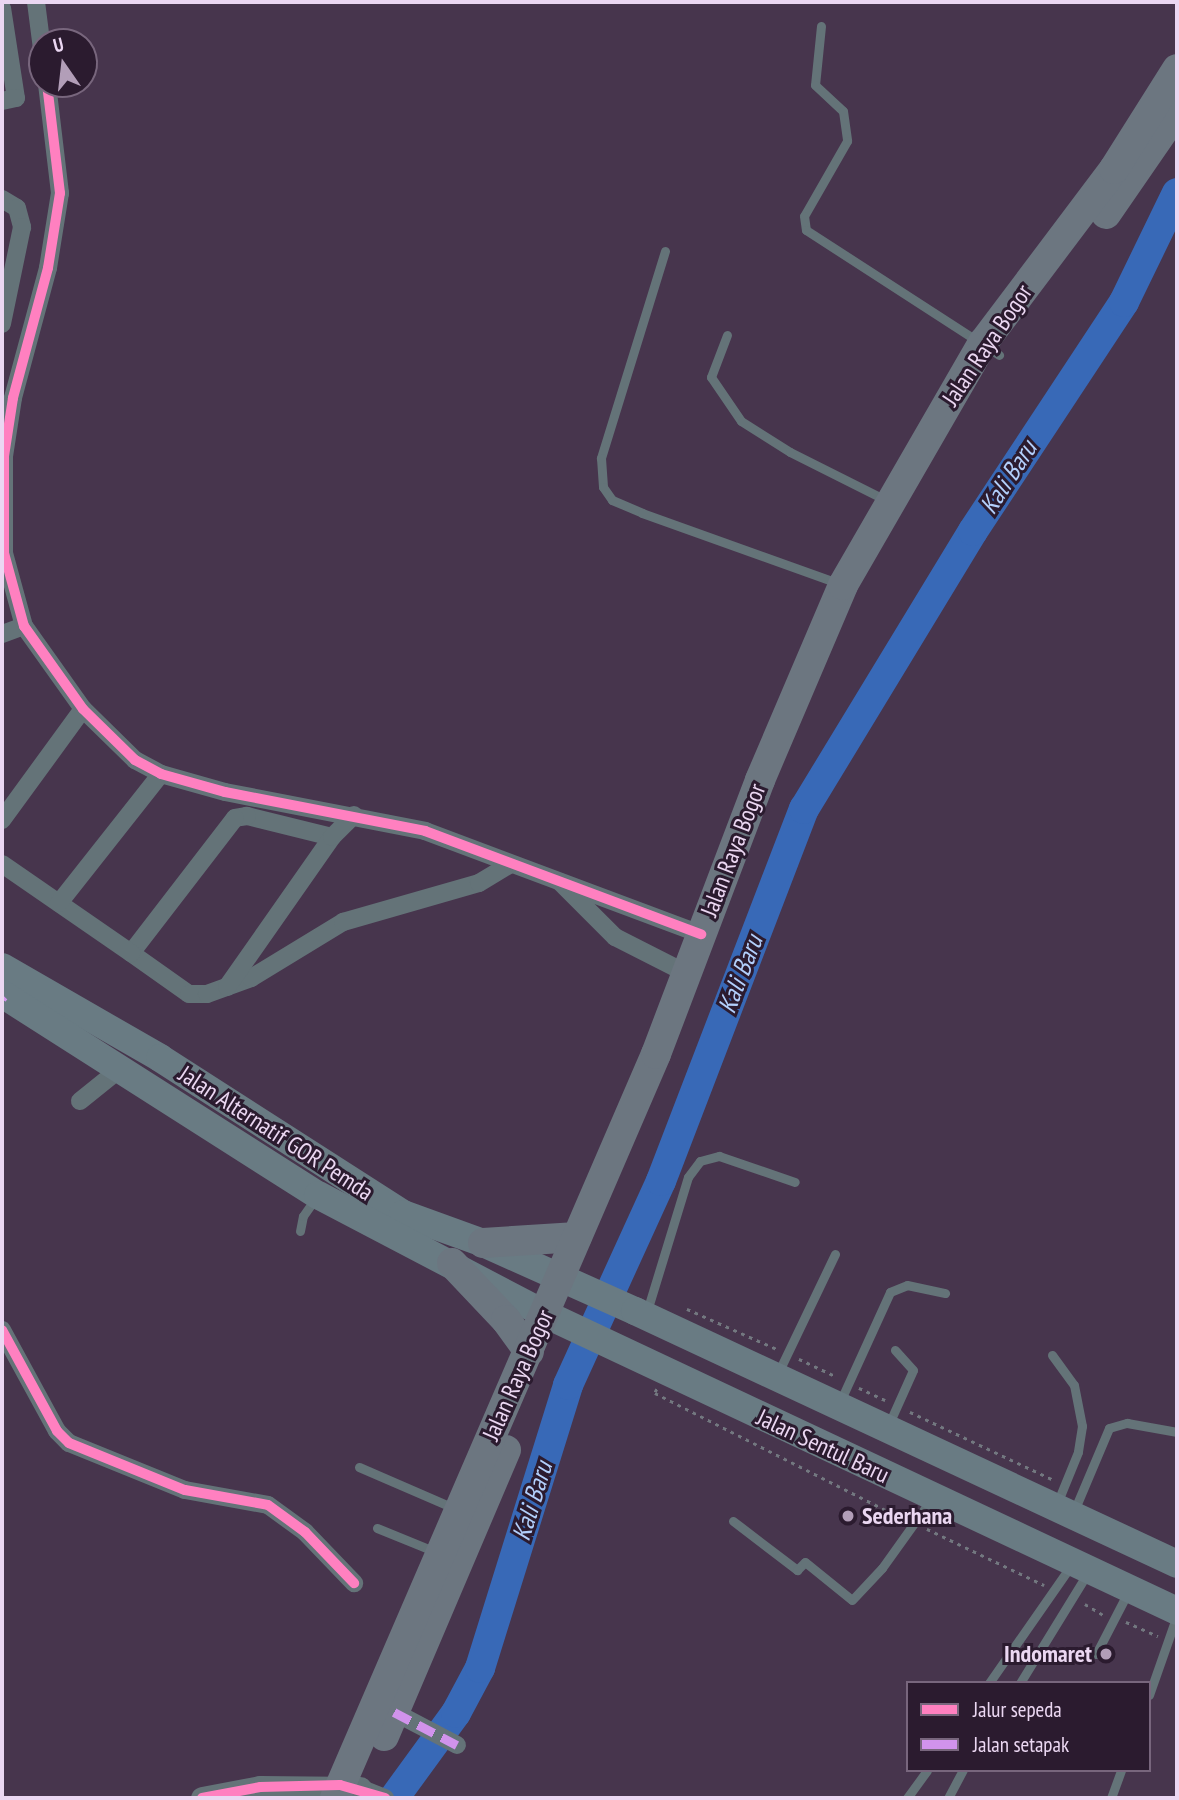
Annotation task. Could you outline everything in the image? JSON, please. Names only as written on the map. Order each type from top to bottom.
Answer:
[{"type":"highway","name":"Jalan Raya Bogor","points":[[358,1794],[402,1716],[559,1321],[673,1058],[739,860],[843,584],[890,501],[1114,169],[1177,69]]},
{"type":"highway","name":"Jalan Raya Bogor","points":[[576,1285],[577,1237],[701,934],[739,860],[861,594],[991,349],[1131,180],[1177,111]]},
{"type":"highway","points":[[484,1243],[577,1237]]},
{"type":"highway","points":[[452,1263],[506,1320],[529,1352]]},
{"type":"highway","name":"Jalan Raya Bogor","points":[[358,1794],[458,1509],[529,1352],[559,1321]]},
{"type":"main road","name":"Jalan Alternatif GOR Pemda","points":[[2,967],[160,1058],[403,1214],[484,1243],[576,1285]]},
{"type":"main road","name":"Jalan Alternatif GOR Pemda","points":[[2,996],[121,1068],[318,1195],[559,1321]]},
{"type":"main road","name":"Jalan Sentul Baru","points":[[576,1285],[644,1308],[780,1365],[1065,1503],[1177,1564]]},
{"type":"main road","name":"Jalan Sentul Baru","points":[[559,1321],[1177,1613]]},
{"type":"street","points":[[36,2],[39,28]]},
{"type":"street","points":[[2,15],[16,97],[2,100]]},
{"type":"street","points":[[49,98],[60,193],[58,214],[4,456],[4,553],[24,626],[83,709],[135,760],[161,774],[225,792],[354,815],[425,831],[701,934]]},
{"type":"street","points":[[2,199],[17,208],[22,227],[4,296],[2,324]]},
{"type":"street","points":[[2,634],[24,626]]},
{"type":"street","points":[[2,820],[83,709]]},
{"type":"street","points":[[59,904],[161,774]]},
{"type":"street","points":[[227,987],[332,837],[354,815]]},
{"type":"street","points":[[131,953],[235,818],[247,816],[332,837]]},
{"type":"street","points":[[2,864],[189,994],[227,987],[251,978],[342,922],[479,883],[511,864]]},
{"type":"street","points":[[557,880],[609,933],[686,973]]},
{"type":"street","points":[[80,1101],[121,1068]]},
{"type":"street","points":[[2,1330],[57,1431],[68,1443],[185,1490],[268,1504],[305,1532],[354,1583]]},
{"type":"street","points":[[402,1716],[451,1742]]},
{"type":"street","points":[[202,1798],[260,1787],[358,1794]]},
{"type":"lane","points":[[821,26],[815,85],[843,111],[847,141],[804,216],[806,230],[991,349]]},
{"type":"lane","points":[[665,251],[601,458],[603,487],[612,500],[642,513],[843,584]]},
{"type":"lane","points":[[727,335],[711,377],[741,421],[837,477],[890,501]]},
{"type":"lane","points":[[644,1308],[688,1177],[700,1161],[719,1156],[795,1182]]},
{"type":"lane","points":[[300,1231],[303,1216],[318,1195]]},
{"type":"lane","points":[[780,1365],[835,1254]]},
{"type":"lane","points":[[844,1395],[895,1288],[906,1285],[945,1293]]},
{"type":"lane","points":[[892,1417],[913,1370],[895,1350]]},
{"type":"lane","points":[[1052,1355],[1074,1385],[1082,1426],[1065,1503]]},
{"type":"lane","points":[[1065,1503],[1109,1428],[1127,1423],[1177,1432]]},
{"type":"lane","points":[[359,1467],[458,1509]]},
{"type":"lane","points":[[733,1521],[797,1570],[805,1562],[852,1600],[882,1568],[933,1496]]},
{"type":"lane","points":[[377,1528],[441,1554]]},
{"type":"lane","points":[[991,1681],[1081,1566]]},
{"type":"lane","points":[[1021,1681],[1081,1566]]},
{"type":"lane","points":[[1096,1654],[1130,1589]]},
{"type":"lane","points":[[1151,1689],[1177,1613]]},
{"type":"lane","points":[[907,1798],[926,1772]]},
{"type":"lane","points":[[948,1798],[962,1772]]},
{"type":"lane","points":[[1111,1798],[1120,1772]]},
{"type":"path","points":[[644,1308],[780,1365],[1065,1503]]},
{"type":"waterway","name":"Kali Baru","points":[[394,1798],[456,1713],[480,1668],[568,1385],[661,1181],[804,809],[973,531],[1124,302],[1177,193]]},
{"type":"marked path","points":[[394,1712],[457,1745]]},
{"type":"cycle path","points":[[49,98],[60,193],[48,268],[13,398],[4,456],[4,553],[24,626],[83,709],[135,760],[161,774],[225,792],[425,831],[701,934]]},
{"type":"cycle path","points":[[2,1330],[57,1431],[69,1443],[185,1490],[268,1505],[305,1532],[354,1583]]},
{"type":"cycle path","points":[[202,1798],[260,1787],[340,1785],[385,1798]]},
{"type":"place","name":"Sederhana","points":[[848,1516]]},
{"type":"place","name":"Indomaret","points":[[1106,1654]]}]
